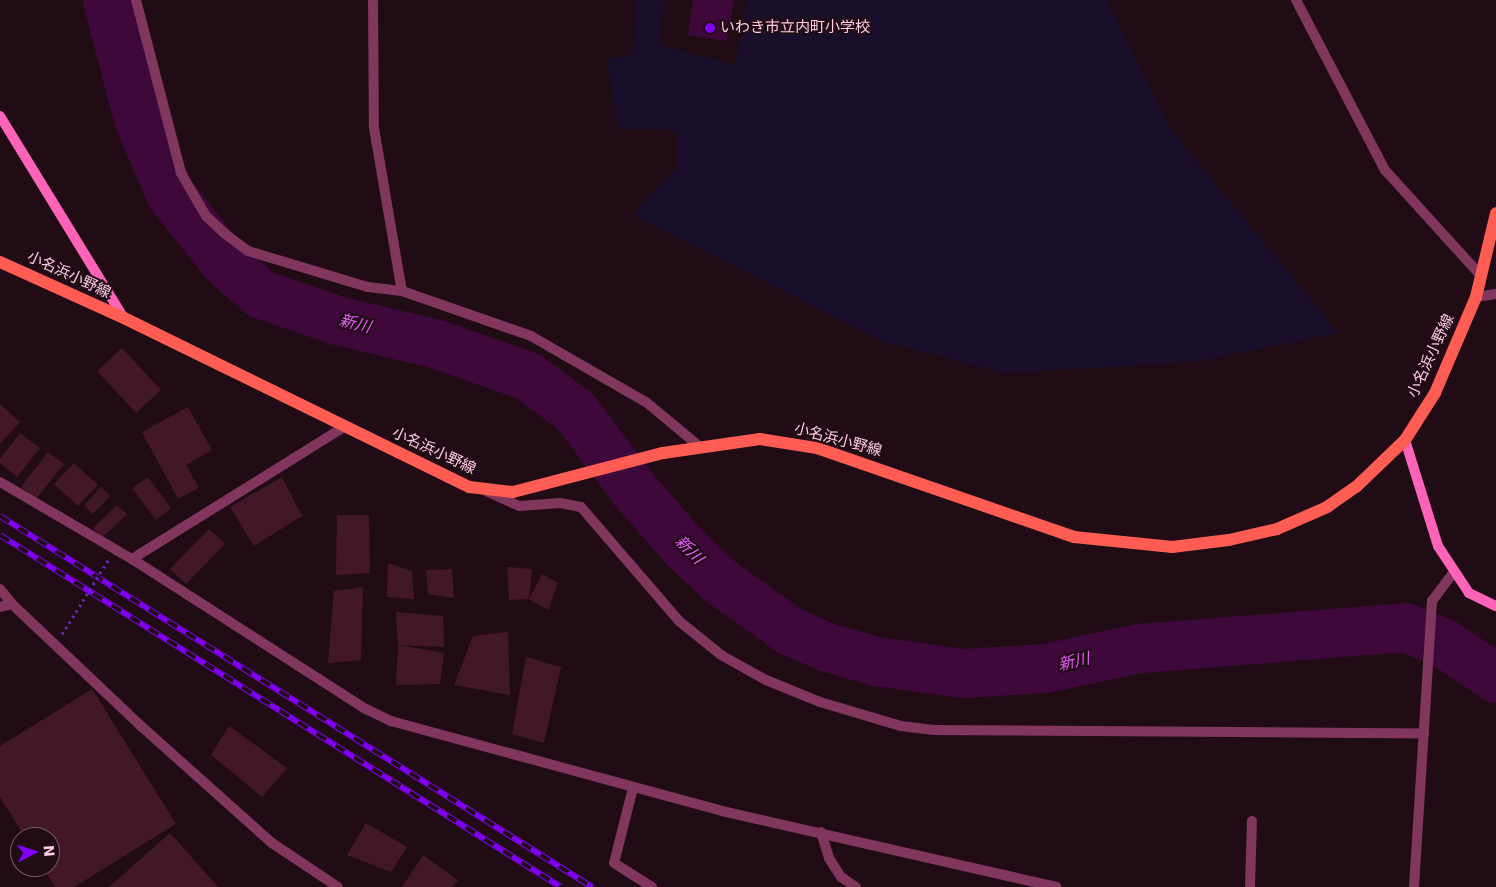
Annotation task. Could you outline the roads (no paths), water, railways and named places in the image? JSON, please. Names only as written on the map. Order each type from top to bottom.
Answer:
[{"type":"main road","name":"小名浜小野線","points":[[0,262],[124,318],[469,487],[485,491],[513,492],[570,480],[663,453],[760,438],[817,448],[1074,536],[1172,547],[1229,540],[1277,529],[1327,507],[1356,487],[1405,440],[1435,393],[1476,297],[1496,212]]},
{"type":"street","points":[[136,0],[181,173],[206,216],[248,251],[368,287],[402,291],[532,336],[646,402],[699,446]]},
{"type":"street","points":[[373,0],[374,128],[402,291]]},
{"type":"street","points":[[1296,0],[1385,170],[1482,276]]},
{"type":"street","points":[[0,116],[124,318]]},
{"type":"street","points":[[1476,297],[1496,294]]},
{"type":"street","points":[[132,559],[346,426]]},
{"type":"street","points":[[1405,440],[1438,546],[1453,573],[1469,593],[1496,606]]},
{"type":"street","points":[[0,482],[132,559],[366,709],[391,721],[633,788],[1056,887]]},
{"type":"street","points":[[485,491],[520,506],[560,503],[581,507],[679,621],[721,655],[766,680],[820,702],[900,726],[934,730],[1425,728]]},
{"type":"street","points":[[1414,887],[1432,600],[1453,573]]},
{"type":"street","points":[[0,589],[12,604],[141,726],[272,843],[338,887]]},
{"type":"street","points":[[0,608],[12,604]]},
{"type":"street","points":[[633,788],[614,863],[652,887]]},
{"type":"street","points":[[1250,887],[1252,821]]},
{"type":"street","points":[[821,832],[829,858],[841,877],[856,887]]},
{"type":"waterway","name":"新川","points":[[107,0],[138,118],[170,194],[226,264],[261,294],[337,320],[437,344],[528,376],[575,411],[634,490],[684,547],[720,581],[790,631],[827,647],[876,661],[962,673],[1045,668],[1139,648],[1405,627],[1444,643],[1496,678]]},
{"type":"railway","points":[[0,516],[592,887]]},
{"type":"railway","points":[[0,535],[561,887]]},
{"type":"place","name":"いわき市立内町小学校","points":[[710,28]]}]
